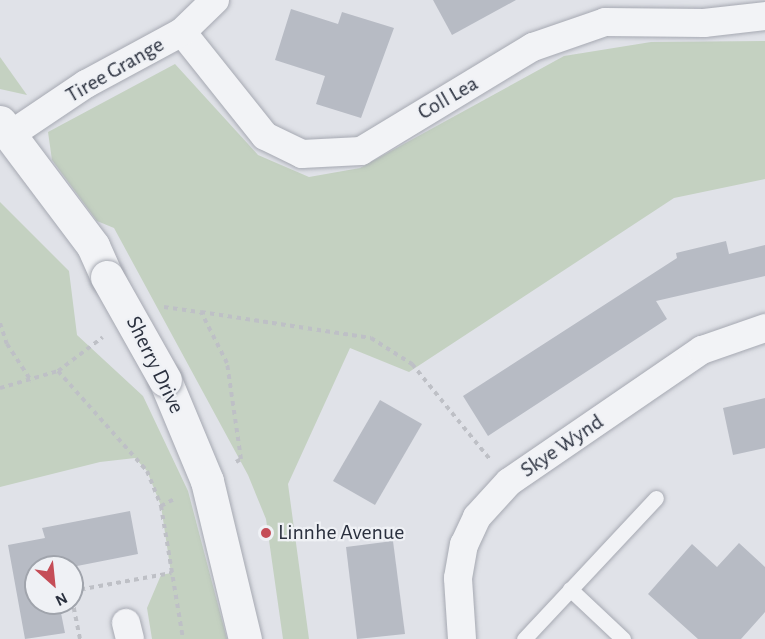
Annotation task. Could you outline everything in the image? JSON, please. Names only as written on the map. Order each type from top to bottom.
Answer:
[{"type":"street","name":"Tiree Grange","points":[[5,128],[182,32],[215,0]]},
{"type":"street","name":"Coll Lea","points":[[182,32],[265,136],[302,154],[361,151],[533,47],[605,22],[704,23],[765,16]]},
{"type":"street","name":"Sherry Drive","points":[[5,128],[93,246],[165,380],[207,481],[245,639]]},
{"type":"street","name":"Skye Wynd","points":[[462,639],[458,578],[464,545],[477,517],[509,482],[702,350],[765,328]]},
{"type":"lane","points":[[524,639],[656,498]]},
{"type":"lane","points":[[570,589],[623,639]]},
{"type":"path","points":[[158,310],[169,305],[371,338],[412,364],[509,482]]},
{"type":"path","points":[[161,507],[241,459],[226,363],[201,312]]},
{"type":"path","points":[[0,323],[7,344],[32,382]]},
{"type":"path","points":[[0,388],[32,382],[58,371],[115,331]]},
{"type":"path","points":[[58,371],[147,471],[161,507],[183,639]]},
{"type":"path","points":[[84,589],[171,573]]},
{"type":"path","points":[[75,615],[80,639]]},
{"type":"green space","points":[[765,41],[765,179],[674,198],[409,372],[350,348],[288,484],[309,639],[283,639],[266,519],[248,475],[114,228],[97,221],[52,160],[48,132],[175,64],[258,155],[309,177],[360,168],[564,56],[651,42]]},
{"type":"green space","points":[[0,57],[27,95],[0,89]]},
{"type":"green space","points":[[0,202],[69,271],[77,335],[143,396],[188,491],[227,639],[152,639],[147,608],[161,575],[171,573],[161,506],[147,471],[135,458],[100,462],[0,487]]},
{"type":"building","points":[[433,0],[516,0],[452,35]]},
{"type":"building","points":[[291,9],[338,24],[342,12],[394,28],[361,118],[316,104],[325,76],[275,60]]},
{"type":"building","points":[[726,241],[729,254],[765,245],[765,276],[656,301],[667,319],[488,436],[463,396],[677,258],[676,253]]},
{"type":"building","points":[[765,398],[765,448],[733,455],[723,408]]},
{"type":"building","points":[[380,400],[422,424],[375,505],[333,481]]},
{"type":"building","points":[[130,511],[138,554],[84,565],[84,555],[24,555],[24,615],[61,615],[65,633],[25,639],[8,545],[45,538],[42,528]]},
{"type":"building","points":[[393,541],[405,634],[357,639],[346,547]]},
{"type":"building","points":[[739,543],[765,567],[765,612],[741,639],[698,639],[648,594],[692,544],[717,567]]},
{"type":"place","name":"Linnhe Avenue","points":[[266,533]]}]
